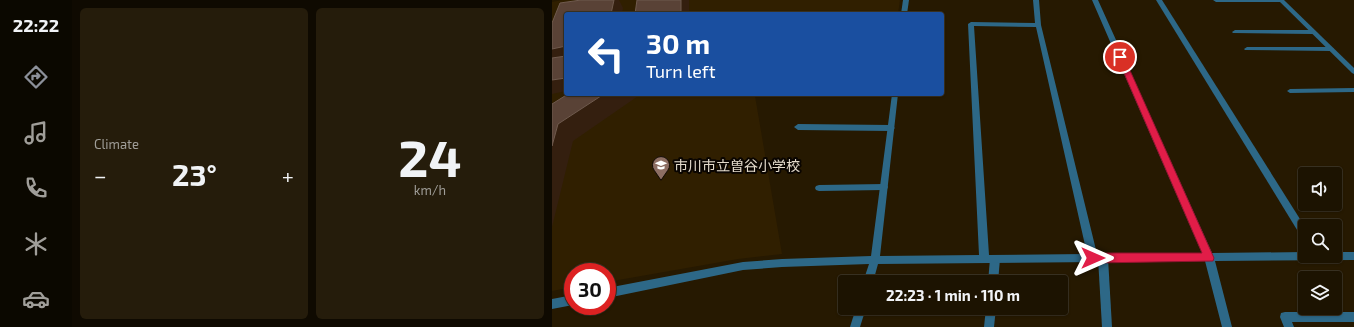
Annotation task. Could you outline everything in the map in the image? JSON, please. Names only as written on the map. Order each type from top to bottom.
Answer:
[{"type":"street","points":[[904,12],[906,0]]},
{"type":"street","points":[[1036,0],[1038,25],[1098,258],[1107,327]]},
{"type":"street","points":[[1095,0],[1209,258],[1227,327]]},
{"type":"street","points":[[1159,0],[1298,224]]},
{"type":"street","points":[[1216,0],[1281,0],[1354,72]]},
{"type":"street","points":[[984,259],[971,24],[1038,25]]},
{"type":"street","points":[[1235,32],[1313,32]]},
{"type":"street","points":[[1247,49],[1331,49]]},
{"type":"street","points":[[1290,91],[1354,90]]},
{"type":"street","points":[[870,275],[875,260],[895,96]]},
{"type":"street","points":[[798,127],[891,128]]},
{"type":"street","points":[[819,188],[884,187]]},
{"type":"street","points":[[616,291],[743,266],[875,260],[1298,256]]},
{"type":"street","points":[[1342,256],[1354,256]]},
{"type":"street","points":[[994,275],[995,259]]},
{"type":"street","points":[[552,304],[564,302]]},
{"type":"street","points":[[855,327],[859,315]]},
{"type":"street","points":[[990,327],[991,315]]},
{"type":"street","points":[[1289,327],[1285,317],[1354,317]]},
{"type":"shaded area","name":"市川市立曽谷小学校","points":[[562,0],[900,0],[898,12],[564,12],[564,96],[755,96],[782,254],[738,259],[616,280],[616,263],[564,263],[564,289],[552,291],[552,2]]},
{"type":"building","points":[[581,0],[614,0],[611,12],[564,12],[564,46],[552,49],[552,23],[560,3]]},
{"type":"building","points":[[637,0],[681,0],[681,12],[635,12]]},
{"type":"building","points":[[564,56],[564,78],[552,80],[552,58]]},
{"type":"building","points":[[565,96],[601,96],[558,124],[552,146],[552,104]]},
{"type":"place","name":"市川市立曽谷小学校","points":[[661,180]]},
{"type":"route","points":[[1093,258],[1209,258],[1120,57]]}]
